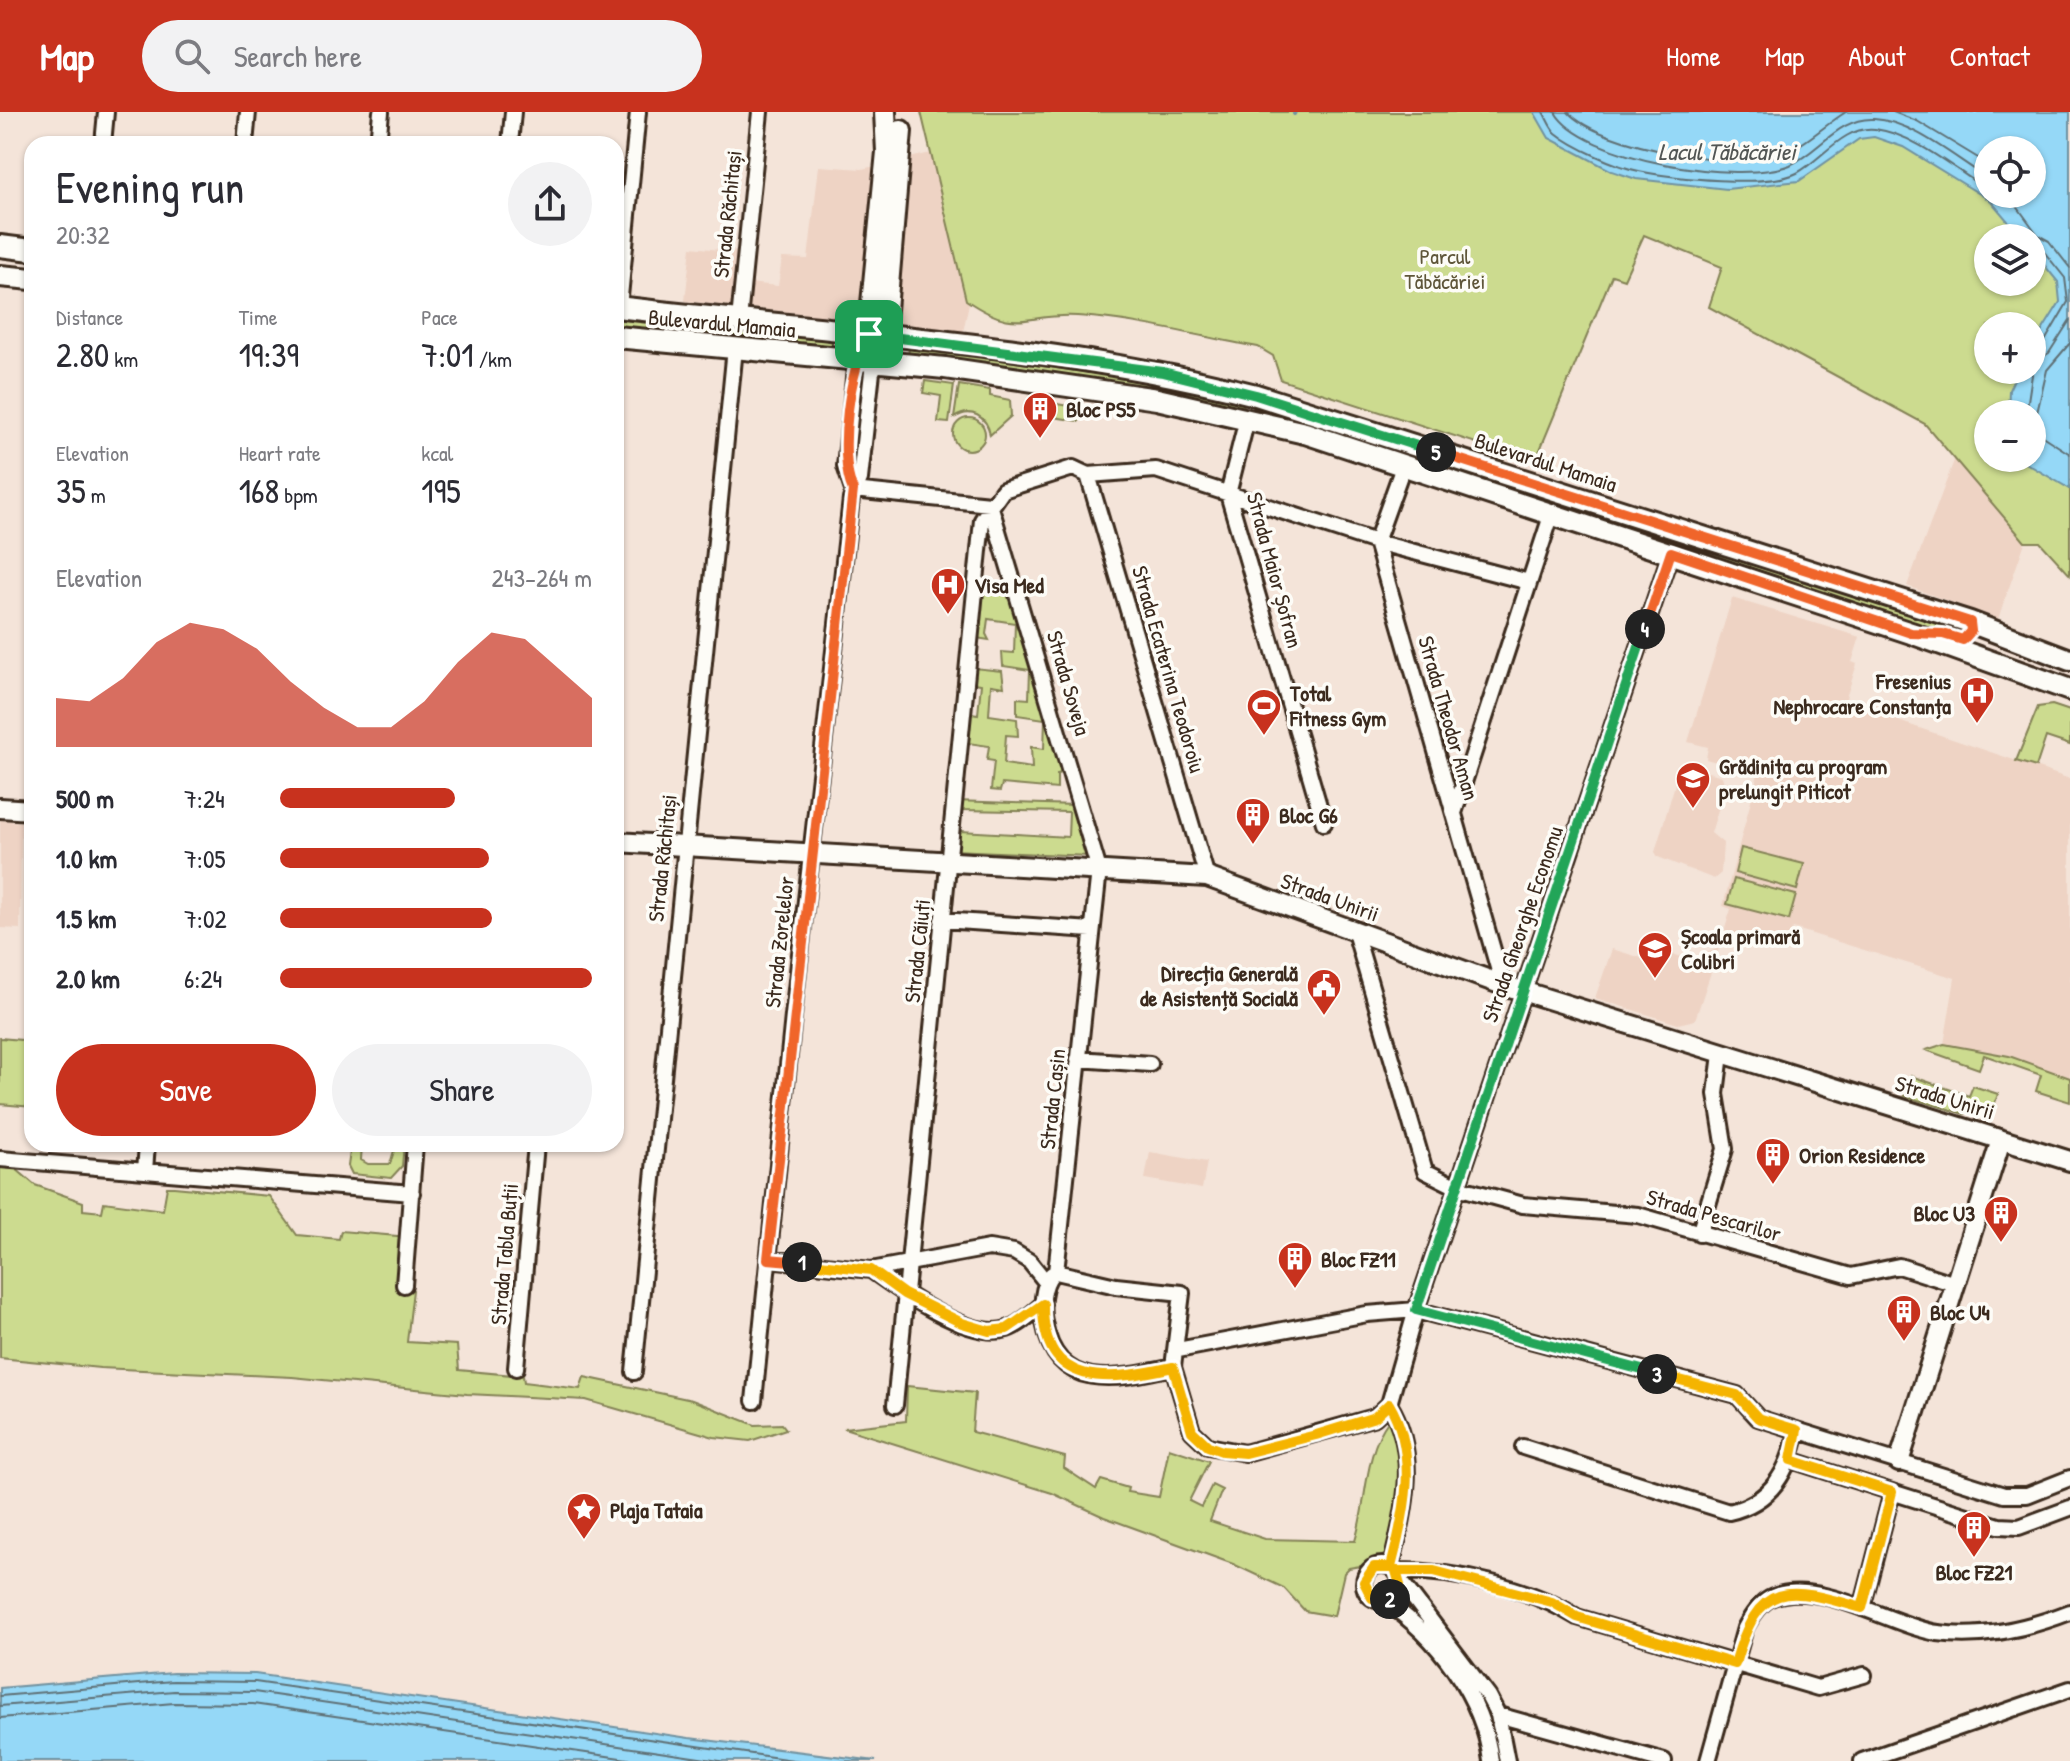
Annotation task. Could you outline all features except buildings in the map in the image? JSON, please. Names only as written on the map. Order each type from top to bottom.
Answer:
[{"type":"main road","points":[[876,335],[887,152],[885,112]]},
{"type":"main road","points":[[867,360],[876,335],[900,174],[899,112]]},
{"type":"main road","points":[[0,246],[24,249]]},
{"type":"main road","points":[[0,276],[24,273]]},
{"type":"main road","points":[[0,276],[24,278]]},
{"type":"main road","name":"Bulevardul Mamaia","points":[[624,308],[876,335],[1163,372],[1256,395],[1970,622],[2070,660]]},
{"type":"main road","name":"Bulevardul Mamaia","points":[[624,338],[867,360],[1142,397],[1247,419],[1404,464],[1911,633],[2070,690]]},
{"type":"main road","points":[[1911,633],[1943,634],[1963,640],[1971,631],[1970,622]]},
{"type":"street","points":[[104,136],[106,112]]},
{"type":"street","points":[[246,136],[248,112]]},
{"type":"street","points":[[379,136],[381,112]]},
{"type":"street","points":[[511,136],[513,112]]},
{"type":"street","points":[[624,242],[638,112]]},
{"type":"street","name":"Strada Răchitași","points":[[739,320],[760,112]]},
{"type":"street","name":"Strada Răchitași","points":[[634,1372],[735,348]]},
{"type":"street","name":"Strada Zorelelor","points":[[853,490],[860,479],[872,372],[867,360]]},
{"type":"street","name":"Strada Zorelelor","points":[[754,1401],[811,853],[853,490],[845,466],[867,360]]},
{"type":"street","name":"Strada Maior Șofran","points":[[1247,419],[1228,494],[1324,823]]},
{"type":"street","points":[[1376,542],[1404,464]]},
{"type":"street","points":[[853,490],[990,504],[1003,490],[1073,468],[1088,475],[1156,470],[1376,542],[1529,582]]},
{"type":"street","name":"Strada Ecaterina Teodoroiu","points":[[1088,475],[1207,877]]},
{"type":"street","name":"Strada Căiuți","points":[[895,1405],[982,520],[990,504]]},
{"type":"street","name":"Strada Soveja","points":[[990,504],[1099,870]]},
{"type":"street","points":[[1453,813],[1552,513]]},
{"type":"street","name":"Strada Theodor Aman","points":[[1376,542],[1503,985]]},
{"type":"street","name":"Strada Gheorghe Economu","points":[[1416,1310],[1671,552]]},
{"type":"street","points":[[0,808],[24,810]]},
{"type":"street","name":"Strada Unirii","points":[[624,842],[1207,877],[1523,992],[2070,1161]]},
{"type":"street","name":"Strada Cașin","points":[[1043,1304],[1051,1277],[1099,870]]},
{"type":"street","points":[[942,920],[1092,930]]},
{"type":"street","points":[[1355,932],[1425,1171],[1457,1187]]},
{"type":"street","points":[[1699,1234],[1725,1149],[1716,1094],[1721,1054]]},
{"type":"street","points":[[1078,1059],[1150,1064]]},
{"type":"street","name":"Strada Unirii","points":[[1899,1462],[2001,1140]]},
{"type":"street","points":[[145,1171],[146,1152]]},
{"type":"street","points":[[404,1285],[415,1152]]},
{"type":"street","name":"Strada Tabla Buții","points":[[516,1368],[535,1152]]},
{"type":"street","points":[[0,1159],[412,1193]]},
{"type":"street","name":"Strada Pescarilor","points":[[1457,1187],[1523,1205],[1638,1215],[1851,1276],[1899,1266],[1955,1284]]},
{"type":"street","points":[[768,1259],[871,1270],[907,1266],[989,1248],[1021,1256],[1051,1277],[1182,1293],[1178,1350],[1173,1367],[1192,1431],[1208,1446],[1245,1453],[1375,1417],[1389,1404],[1416,1310]]},
{"type":"street","points":[[871,1270],[904,1294],[962,1323],[989,1331],[1007,1329],[1043,1304],[1049,1346],[1062,1364],[1087,1376],[1126,1377],[1173,1367]]},
{"type":"street","points":[[1178,1350],[1367,1314],[1416,1310],[1737,1395],[1758,1418],[2004,1495],[2027,1495],[2070,1478]]},
{"type":"street","points":[[1384,1601],[1395,1595],[1409,1477],[1402,1425],[1389,1404]]},
{"type":"street","points":[[1523,1447],[1729,1512],[1747,1507],[1768,1493],[1791,1460],[1797,1430]]},
{"type":"street","points":[[1791,1460],[1999,1526],[2019,1527],[2070,1508]]},
{"type":"street","points":[[1862,1608],[1892,1492]]},
{"type":"street","points":[[1491,1761],[1481,1721],[1452,1667],[1413,1620],[1368,1594],[1364,1582],[1374,1567],[1396,1573],[1434,1571],[1552,1602],[1577,1617],[1818,1688],[1864,1675]]},
{"type":"street","points":[[1396,1573],[1461,1658],[1498,1715],[1507,1761]]},
{"type":"street","points":[[1708,1761],[1745,1628],[1753,1613],[1771,1597],[1794,1592],[1862,1608],[1936,1632],[1970,1634],[2009,1630],[2070,1612]]},
{"type":"street","points":[[1862,1761],[2070,1689]]},
{"type":"street","points":[[1498,1715],[1664,1761]]},
{"type":"shaded area","points":[[931,153],[969,303],[963,332],[685,301],[691,247],[750,253],[747,283],[778,286],[782,258],[808,259],[819,166],[862,169]]},
{"type":"shaded area","points":[[1955,458],[2025,542],[1998,619],[1907,586]]},
{"type":"shaded area","points":[[1732,598],[1860,637],[1852,662],[1857,664],[1846,698],[1857,707],[2070,779],[2070,1078],[2009,1056],[1944,1044],[1955,978],[1793,928],[1788,940],[1723,935],[1731,909],[1723,906],[1758,774],[1706,759],[1708,747],[1688,742]]},
{"type":"shaded area","name":"Grădinița cu program prelungit Piticot","points":[[1681,764],[1722,776],[1725,787],[1711,833],[1723,843],[1721,873],[1714,879],[1658,857],[1655,852]]},
{"type":"shaded area","points":[[0,820],[21,822],[20,929],[0,928]]},
{"type":"shaded area","name":"Școala primară Colibri","points":[[1719,948],[1695,1020],[1678,1024],[1595,998],[1612,949],[1655,962],[1660,950],[1691,960]]},
{"type":"shaded area","points":[[1150,1152],[1207,1162],[1202,1189],[1145,1179]]},
{"type":"green space","name":"Parcul Tăbăcăriei","points":[[921,112],[2070,112],[2070,575],[2040,542],[2025,542],[1925,424],[1709,307],[1722,267],[1644,235],[1624,279],[1612,275],[1535,462],[1281,380],[1273,356],[1258,347],[1100,318],[1059,316],[1010,320],[984,311],[966,300]]},
{"type":"green space","points":[[624,317],[833,338],[831,347],[766,339],[733,344],[624,330]]},
{"type":"green space","points":[[909,347],[1212,390],[1246,399],[1243,407],[908,358]]},
{"type":"green space","points":[[925,381],[954,385],[949,423],[938,422],[941,396],[923,393]]},
{"type":"green space","points":[[959,385],[990,390],[990,396],[1010,400],[1011,416],[990,435],[986,423],[977,415],[966,413],[954,418]]},
{"type":"green space","points":[[1039,401],[1081,408],[1079,421],[1047,416],[1034,424],[1025,411]]},
{"type":"green space","points":[[1259,402],[1741,556],[1960,630],[1961,634],[1922,629],[1257,413]]},
{"type":"green space","points":[[969,418],[980,423],[985,434],[980,445],[969,450],[958,445],[953,434],[958,423]]},
{"type":"green space","points":[[982,592],[1012,593],[1066,772],[1057,774],[1057,789],[1002,784],[1000,791],[991,790],[994,761],[987,760],[989,746],[968,743],[971,713],[978,714],[981,684],[973,683],[974,668],[1002,671],[1004,687],[991,685],[989,715],[1017,719],[1018,736],[1006,735],[1004,764],[1032,768],[1031,747],[1044,749],[1045,719],[1017,715],[1017,698],[1029,699],[1030,670],[1003,666],[1002,652],[1014,653],[1015,623],[988,619],[986,634],[989,640],[976,638]]},
{"type":"green space","points":[[2052,705],[2070,711],[2070,745],[2046,737],[2036,767],[2016,761],[2038,707]]},
{"type":"green space","points":[[955,801],[1075,805],[1090,856],[952,850],[953,833],[960,831],[1068,837],[1069,812],[961,810],[954,807]]},
{"type":"green space","points":[[1741,848],[1804,864],[1797,890],[1735,873]]},
{"type":"green space","points":[[1734,879],[1796,895],[1789,920],[1727,904]]},
{"type":"green space","points":[[0,1038],[24,1040],[24,1106],[0,1104]]},
{"type":"green space","points":[[1944,1044],[2009,1056],[2070,1078],[2070,1102],[2036,1091],[2041,1075],[1984,1055],[1979,1069],[1926,1050]]},
{"type":"green space","points":[[1911,1076],[1969,1096],[1973,1086],[1998,1094],[1991,1114],[1968,1106],[1965,1114],[1904,1096]]},
{"type":"green space","points":[[350,1152],[362,1152],[361,1160],[368,1164],[390,1164],[394,1152],[403,1152],[402,1166],[391,1178],[352,1174],[348,1166]]},
{"type":"green space","points":[[0,1167],[16,1169],[35,1185],[83,1202],[83,1210],[102,1212],[104,1202],[163,1210],[167,1187],[174,1187],[269,1196],[297,1235],[339,1239],[341,1231],[408,1237],[399,1288],[413,1290],[407,1342],[457,1345],[459,1370],[523,1376],[524,1382],[580,1389],[584,1377],[692,1400],[755,1425],[782,1424],[786,1429],[750,1441],[714,1437],[586,1400],[467,1394],[292,1377],[100,1368],[0,1358]]},
{"type":"green space","points":[[907,1386],[975,1393],[972,1432],[1065,1457],[1064,1468],[1096,1489],[1101,1480],[1128,1488],[1127,1492],[1159,1497],[1169,1448],[1209,1461],[1189,1501],[1201,1507],[1212,1485],[1222,1490],[1210,1521],[1265,1539],[1355,1541],[1370,1462],[1389,1420],[1399,1451],[1400,1485],[1389,1551],[1372,1564],[1349,1568],[1344,1573],[1334,1616],[1305,1611],[1284,1588],[1233,1564],[1104,1517],[1052,1493],[844,1428],[906,1421]]},
{"type":"water","name":"Lacul Tăbăcăriei","points":[[1534,112],[2070,112],[2070,489],[2041,472],[2046,472],[2046,400],[2009,400],[2012,384],[2046,384],[2046,324],[2060,302],[2058,282],[2046,267],[2046,224],[2010,224],[1997,208],[2046,208],[2046,136],[1974,136],[1974,191],[1903,147],[1874,137],[1859,139],[1799,181],[1727,189],[1636,179],[1612,171],[1549,138]]},
{"type":"water","points":[[173,1673],[255,1674],[689,1738],[876,1761],[0,1761],[0,1688]]},
{"type":"place","name":"Bloc PS5","points":[[1040,440]]},
{"type":"place","name":"Visa Med","points":[[948,616]]},
{"type":"place","name":"Fresenius Nephrocare Constanța","points":[[1977,725]]},
{"type":"place","name":"Total Fitness Gym","points":[[1264,737]]},
{"type":"place","name":"Grădinița cu program prelungit Piticot","points":[[1693,810]]},
{"type":"place","name":"Bloc G6","points":[[1253,846]]},
{"type":"place","name":"Școala primară Colibri","points":[[1655,980]]},
{"type":"place","name":"Direcția Generală de Asistență Socială","points":[[1324,1017]]},
{"type":"place","name":"Orion Residence","points":[[1773,1186]]},
{"type":"place","name":"Bloc U3","points":[[2001,1244]]},
{"type":"place","name":"Bloc FZ11","points":[[1295,1290]]},
{"type":"place","name":"Bloc U4","points":[[1904,1343]]},
{"type":"place","name":"Plaja Tataia","points":[[584,1541]]},
{"type":"place","name":"Bloc FZ21","points":[[1974,1559]]},
{"type":"route","points":[[869,334],[1163,372],[1256,395],[1970,622],[1969,637],[1963,640],[1943,634],[1911,633],[1671,552],[1416,1310],[1737,1395],[1758,1418],[1797,1430],[1791,1460],[1892,1492],[1862,1608],[1794,1592],[1771,1597],[1753,1613],[1745,1628],[1735,1664],[1577,1617],[1552,1602],[1434,1571],[1396,1571],[1400,1585],[1395,1595],[1384,1601],[1378,1600],[1368,1594],[1364,1582],[1374,1567],[1391,1567],[1409,1477],[1402,1425],[1389,1404],[1375,1417],[1316,1435],[1245,1453],[1222,1451],[1208,1446],[1192,1431],[1173,1367],[1126,1377],[1087,1376],[1062,1364],[1049,1346],[1043,1304],[1007,1329],[989,1331],[962,1323],[904,1294],[871,1270],[768,1259],[817,792],[853,490],[845,466],[854,375],[858,352],[869,334]]}]
